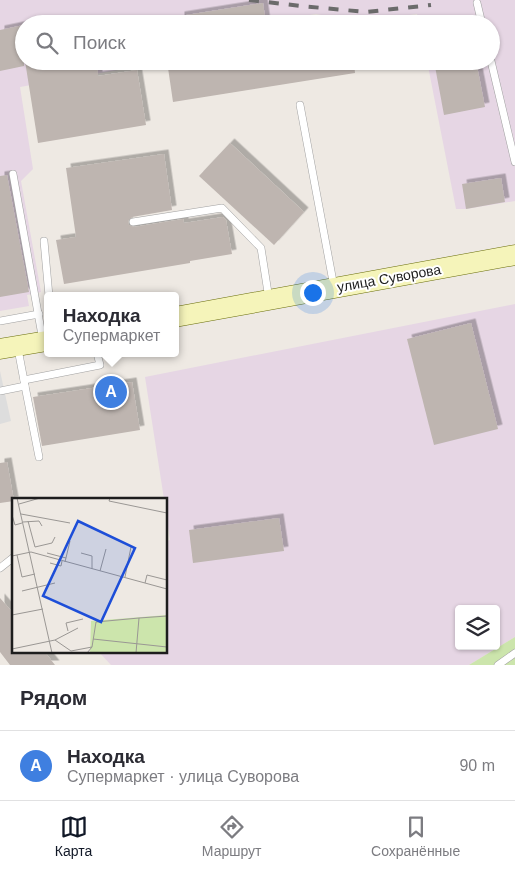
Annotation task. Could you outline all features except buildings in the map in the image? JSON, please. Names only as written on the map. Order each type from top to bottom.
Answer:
[{"type":"street","name":"улица Суворова","points":[[179,316],[515,255]]},
{"type":"street","points":[[9,347],[44,341]]},
{"type":"lane","points":[[477,3],[480,15]]},
{"type":"lane","points":[[493,70],[515,162]]},
{"type":"lane","points":[[300,104],[334,288]]},
{"type":"lane","points":[[14,174],[44,336]]},
{"type":"lane","points":[[133,222],[222,208],[261,248],[269,299]]},
{"type":"lane","points":[[44,241],[49,292]]},
{"type":"lane","points":[[0,321],[39,314]]},
{"type":"lane","points":[[9,347],[25,383],[39,457]]},
{"type":"lane","points":[[0,391],[100,365],[98,357]]},
{"type":"lane","points":[[0,568],[12,559]]},
{"type":"lane","points":[[498,665],[515,653]]},
{"type":"shaded area","points":[[0,0],[515,0],[515,201],[466,209],[456,209],[429,70],[500,70],[500,15],[15,15],[15,70],[118,70],[20,87],[33,169],[21,181],[41,292],[27,295],[29,306],[0,311]]},
{"type":"shaded area","points":[[515,304],[515,637],[500,646],[500,605],[455,605],[455,650],[494,650],[469,665],[111,665],[99,652],[168,652],[168,540],[170,540],[168,498],[164,498],[145,377]]},
{"type":"shaded area","points":[[0,371],[11,421],[0,424]]},
{"type":"green space","points":[[515,637],[515,665],[469,665],[494,650],[500,650],[500,646]]},
{"type":"railway","points":[[249,0],[366,12],[431,5]]},
{"type":"place","name":"Находка","points":[[111,392]]}]
